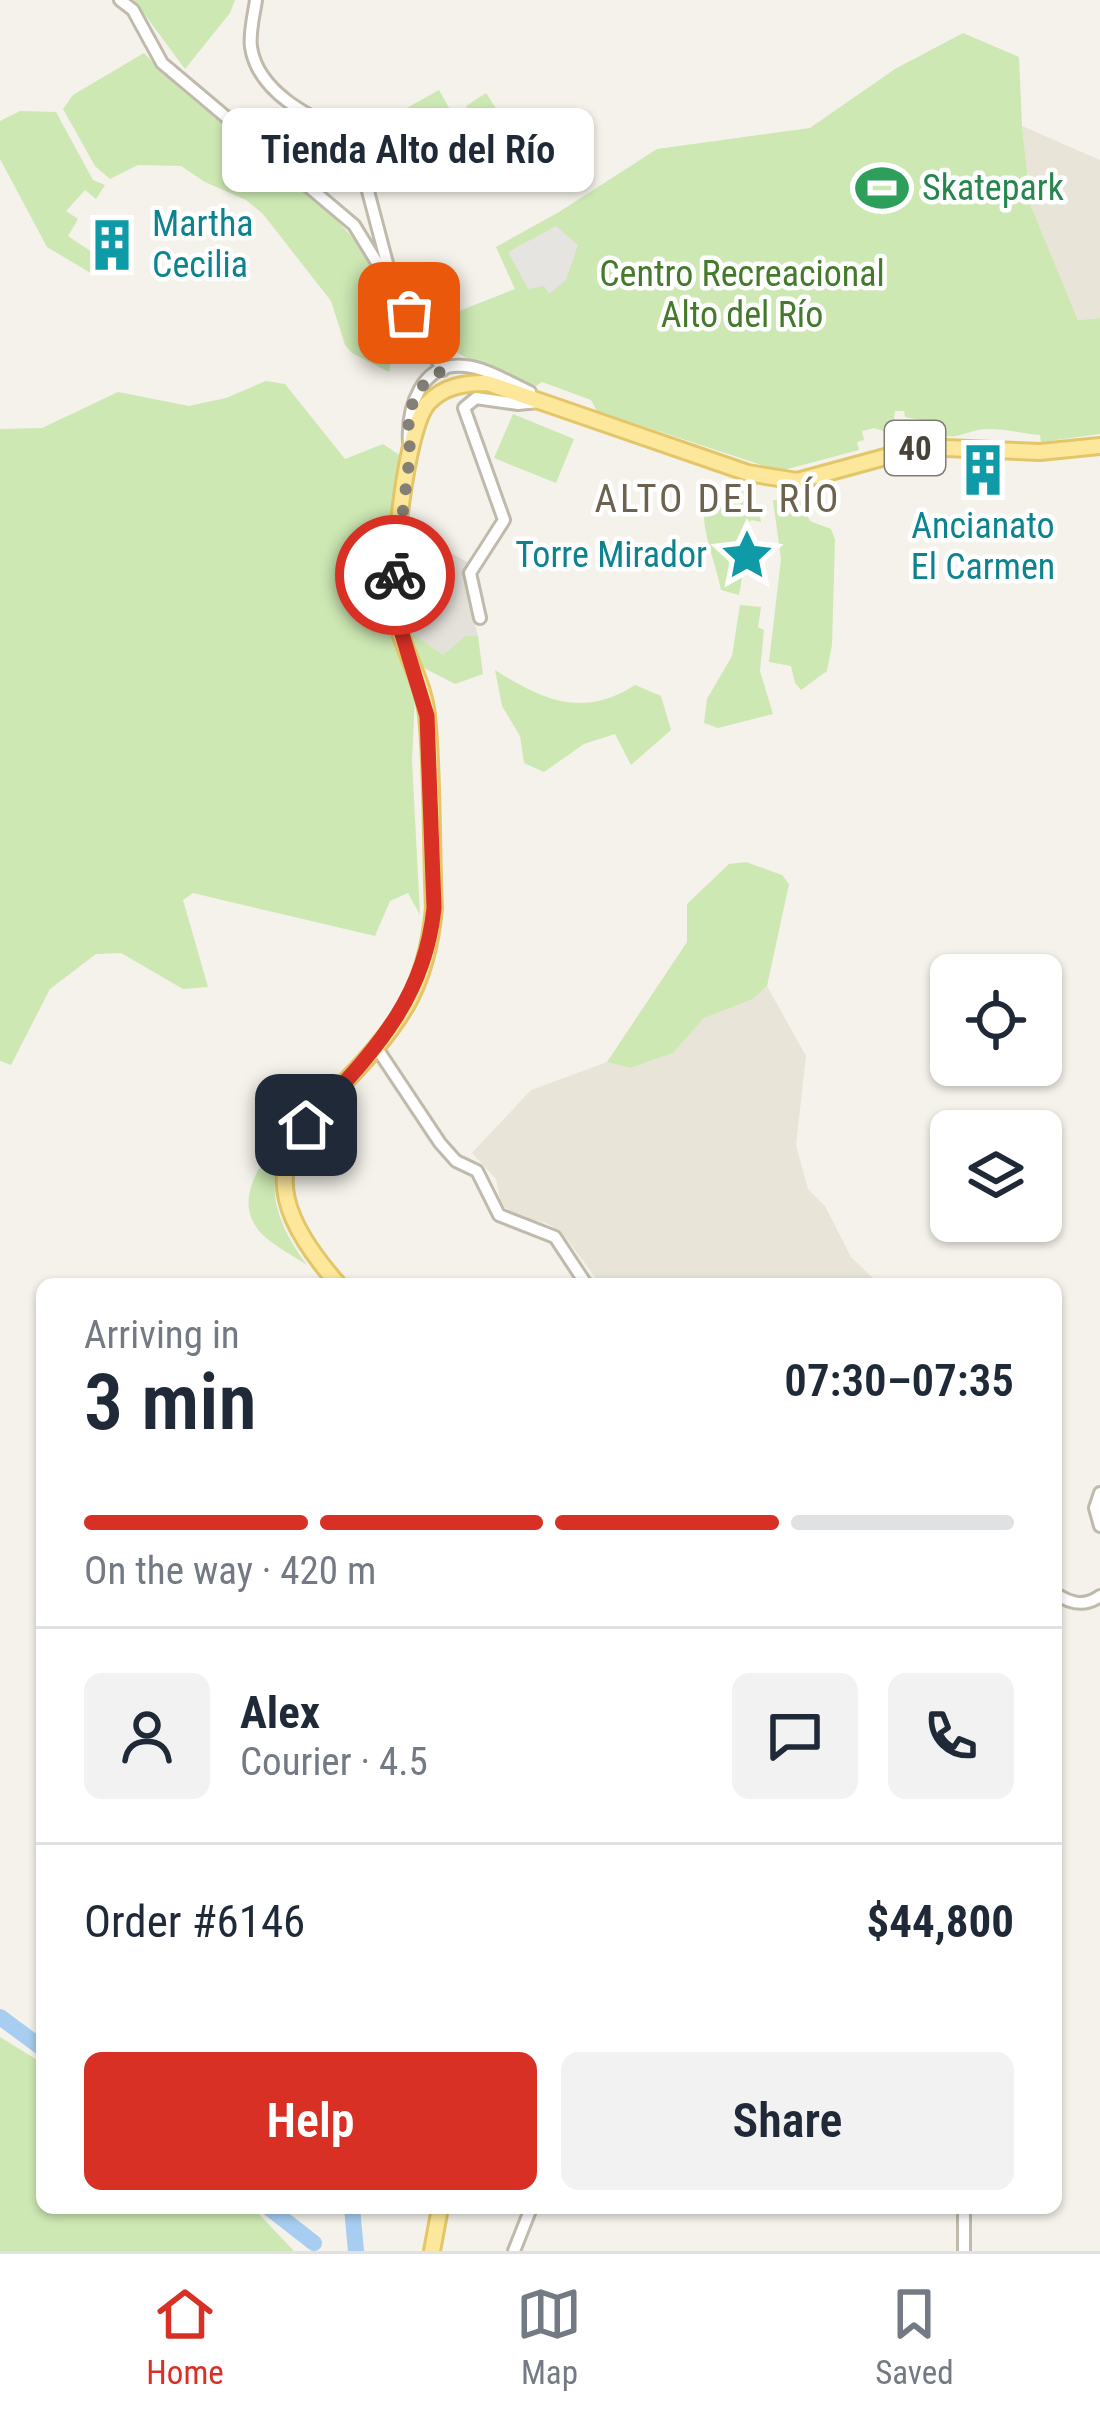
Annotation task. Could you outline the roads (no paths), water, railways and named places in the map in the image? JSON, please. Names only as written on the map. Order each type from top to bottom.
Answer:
[{"type":"main road","name":"40","points":[[332,1278],[298,1234],[284,1192],[287,1161],[306,1125],[376,1046],[413,992],[426,957],[434,908],[427,716],[395,611],[394,584],[410,454],[422,412],[438,395],[457,385],[487,383],[748,473],[785,481],[922,447],[1040,452],[1100,446]]},
{"type":"main road","points":[[432,2251],[439,2214]]},
{"type":"street","points":[[120,0],[133,10],[162,63],[344,215],[443,370]]},
{"type":"street","points":[[256,0],[251,47],[273,88],[311,118],[354,138],[392,285]]},
{"type":"street","points":[[410,454],[412,400],[425,382],[443,370],[471,367],[610,427]]},
{"type":"street","points":[[480,618],[470,573],[504,520],[464,408],[476,398],[518,404],[540,401]]},
{"type":"street","points":[[376,1046],[440,1143],[456,1161],[477,1171],[500,1214],[555,1237],[582,1278]]},
{"type":"street","points":[[1100,1492],[1095,1508],[1100,1526]]},
{"type":"street","points":[[1062,1597],[1088,1603],[1100,1596]]},
{"type":"street","points":[[514,2251],[529,2214]]},
{"type":"street","points":[[964,2214],[964,2251]]},
{"type":"waterway","points":[[0,2017],[36,2044]]},
{"type":"waterway","points":[[277,2214],[314,2243]]},
{"type":"waterway","points":[[353,2214],[356,2251]]},
{"type":"place","name":"Skatepark","points":[[882,188]]},
{"type":"place","name":"Martha Cecilia","points":[[112,245]]},
{"type":"place","name":"Tienda Alto del Río","points":[[409,313]]},
{"type":"place","name":"Ancianato El Carmen","points":[[983,470]]},
{"type":"place","name":"Torre Mirador","points":[[747,555]]},
{"type":"district","name":"ALTO DEL RÍO","points":[[718,499]]},
{"type":"park label","name":"Centro Recreacional Alto del Río","points":[[742,294]]}]
